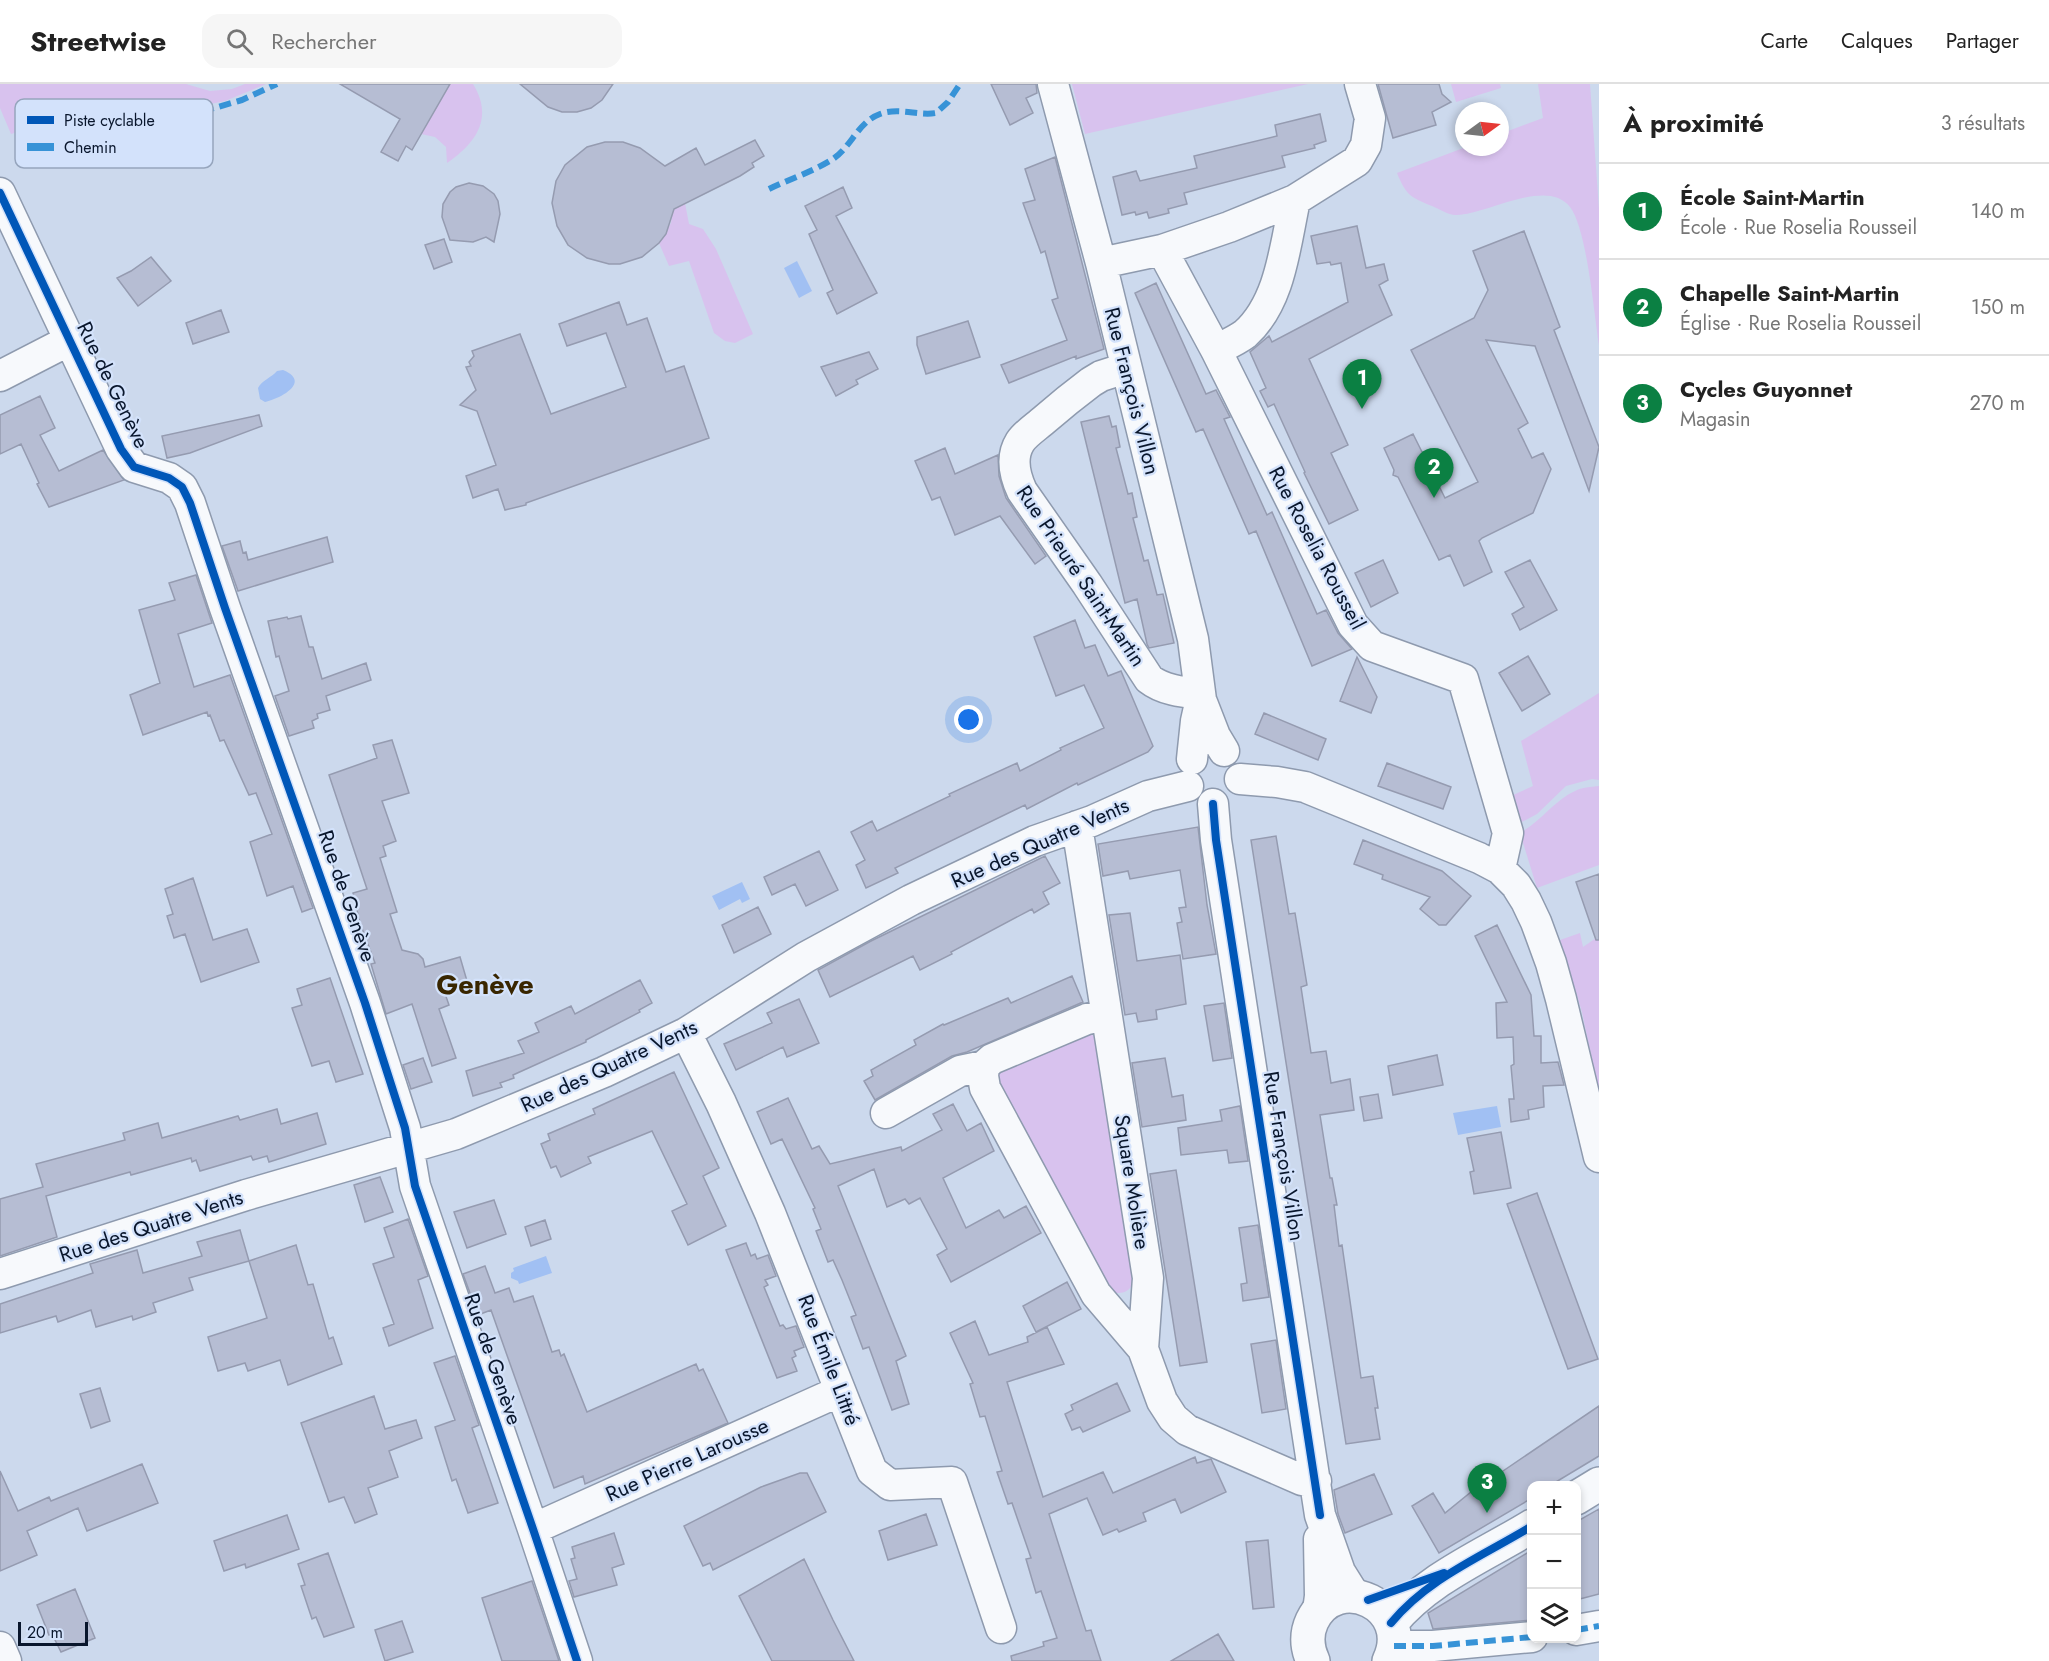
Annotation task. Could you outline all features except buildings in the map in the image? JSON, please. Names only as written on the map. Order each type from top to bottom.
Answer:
[{"type":"main road","points":[[1581,1495],[1599,1484]]},
{"type":"main road","points":[[1392,1643],[1400,1613],[1455,1569],[1527,1529]]},
{"type":"main road","points":[[1284,1661],[1313,1636],[1339,1598],[1361,1598],[1455,1569]]},
{"type":"main road","points":[[1361,1598],[1382,1609],[1392,1643]]},
{"type":"street","name":"Rue François Villon","points":[[1053,84],[1101,263],[1193,639],[1201,697],[1215,736],[1224,751]]},
{"type":"street","points":[[1101,263],[1162,250],[1230,227],[1295,200],[1357,161],[1366,145],[1370,118],[1360,84]]},
{"type":"street","name":"Rue de Genève","points":[[0,193],[121,449],[134,467],[170,478],[182,487],[190,504],[365,1002],[405,1128],[416,1186],[577,1661]]},
{"type":"street","points":[[1216,350],[1244,335],[1261,317],[1274,295],[1295,200]]},
{"type":"street","name":"Rue Roselia Rousseil","points":[[1162,250],[1216,350],[1353,625],[1372,646],[1463,679],[1508,833],[1500,869]]},
{"type":"street","points":[[0,376],[70,340]]},
{"type":"street","name":"Rue Prieuré Saint-Martin","points":[[1126,368],[1090,382],[1030,432],[1020,442],[1015,454],[1016,478],[1022,491],[1087,584],[1149,679],[1156,685],[1201,697]]},
{"type":"street","name":"Rue François Villon","points":[[1190,772],[1201,697]]},
{"type":"street","points":[[1207,750],[1224,751],[1238,766],[1239,786],[1231,797],[1220,803],[1200,801],[1190,792],[1190,772],[1207,750]]},
{"type":"street","name":"Rue des Quatre Vents","points":[[0,1274],[246,1195],[456,1134],[604,1072],[686,1033],[806,957],[911,900],[1035,841],[1148,796],[1190,772]]},
{"type":"street","points":[[1240,779],[1277,782],[1305,788],[1479,858],[1500,869],[1516,885],[1526,901],[1551,963],[1562,999],[1599,1157]]},
{"type":"street","name":"Rue François Villon","points":[[1213,804],[1216,840],[1316,1481],[1320,1515],[1318,1553],[1320,1596],[1313,1636]]},
{"type":"street","name":"Square Molière","points":[[1077,826],[1148,1278],[1143,1349]]},
{"type":"street","points":[[886,1113],[960,1071],[984,1066],[992,1059],[1087,1019],[1106,1015]]},
{"type":"street","name":"Rue Émile Littré","points":[[686,1033],[721,1103],[770,1213],[872,1471],[890,1485],[952,1482],[1001,1628]]},
{"type":"street","name":"Square Molière","points":[[984,1066],[985,1088],[1096,1294],[1143,1349],[1162,1401],[1173,1418],[1187,1431],[1302,1480],[1316,1481]]},
{"type":"street","name":"Rue Pierre Larousse","points":[[533,1529],[840,1391]]},
{"type":"street","name":"Rue François Villon","points":[[1320,1515],[1340,1572],[1361,1598]]},
{"type":"street","points":[[1581,1629],[1599,1626]]},
{"type":"street","points":[[1392,1643],[1433,1646],[1527,1637]]},
{"type":"street","points":[[0,1647],[6,1661]]},
{"type":"shaded area","points":[[0,84],[186,84],[210,91],[232,89],[245,84],[266,84],[225,101],[213,103],[213,99],[15,99],[15,133],[11,134],[0,108]]},
{"type":"shaded area","points":[[450,84],[473,84],[479,96],[482,119],[474,138],[447,163],[446,147],[435,137],[421,134]]},
{"type":"shaded area","points":[[1072,84],[1308,84],[1085,134]]},
{"type":"shaded area","points":[[1451,84],[1500,84],[1501,88],[1456,102]]},
{"type":"shaded area","points":[[1538,84],[1590,84],[1599,209],[1599,345],[1585,252],[1576,218],[1570,207],[1560,199],[1532,196],[1469,213],[1451,214],[1410,194],[1397,173],[1455,151],[1455,156],[1509,156],[1509,131],[1543,118]]},
{"type":"shaded area","points":[[674,201],[685,203],[689,224],[703,229],[716,249],[753,334],[735,343],[725,341],[714,333],[689,261],[669,266],[659,243],[671,223]]},
{"type":"shaded area","points":[[1599,693],[1599,780],[1592,779],[1566,786],[1537,814],[1520,823],[1511,796],[1533,786],[1521,741]]},
{"type":"shaded area","points":[[1599,786],[1599,865],[1537,888],[1520,833],[1568,795],[1581,789]]},
{"type":"shaded area","points":[[1580,933],[1583,947],[1599,936],[1599,1094],[1582,1012],[1560,940]]},
{"type":"shaded area","points":[[1088,1033],[1094,1036],[1098,1044],[1135,1277],[1129,1289],[1119,1293],[1109,1292],[999,1093],[996,1071]]},
{"type":"water","points":[[797,261],[812,291],[799,298],[784,268]]},
{"type":"water","points":[[283,370],[295,380],[294,385],[285,394],[271,400],[265,402],[260,399],[258,388],[260,385],[277,371]]},
{"type":"water","points":[[742,882],[750,899],[742,903],[740,899],[719,910],[712,896]]},
{"type":"water","points":[[1497,1106],[1501,1127],[1458,1135],[1453,1113]]},
{"type":"water","points":[[546,1256],[552,1273],[519,1284],[511,1278],[513,1268]]},
{"type":"marked path","points":[[213,108],[242,100],[277,84]]},
{"type":"marked path","points":[[769,189],[833,159],[840,154],[860,128],[880,114],[894,111],[936,113],[948,102],[960,84]]},
{"type":"marked path","points":[[1581,1629],[1599,1626]]},
{"type":"marked path","points":[[1394,1646],[1433,1646],[1527,1637]]},
{"type":"cycle path","points":[[0,193],[121,449],[134,467],[169,478],[182,487],[190,503],[365,1003],[405,1128],[415,1186],[577,1661]]},
{"type":"cycle path","points":[[1213,804],[1216,840],[1320,1515]]},
{"type":"cycle path","points":[[1391,1623],[1406,1607],[1439,1580],[1527,1529]]},
{"type":"cycle path","points":[[1368,1600],[1444,1573]]},
{"type":"place","name":"École Saint-Martin","points":[[1362,409]]},
{"type":"place","name":"Chapelle Saint-Martin","points":[[1434,498]]},
{"type":"place","name":"Cycles Guyonnet","points":[[1487,1513]]},
{"type":"district","name":"Genève","points":[[485,984]]}]
